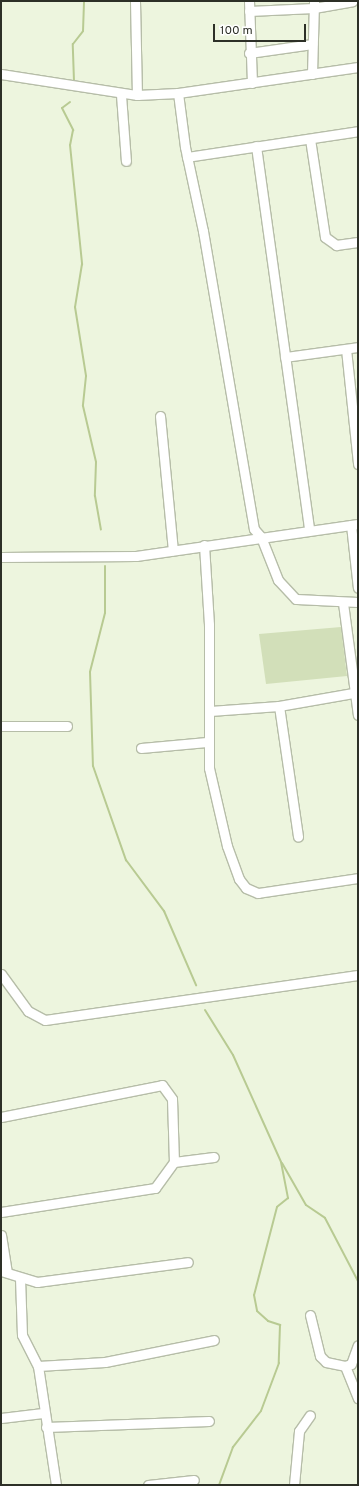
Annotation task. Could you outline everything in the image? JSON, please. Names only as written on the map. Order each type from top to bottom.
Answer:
[{"type":"street","points":[[135,1],[137,95]]},
{"type":"street","points":[[249,1],[249,53],[252,83]]},
{"type":"street","points":[[249,11],[352,1]]},
{"type":"street","points":[[312,74],[314,4]]},
{"type":"street","points":[[249,53],[312,44]]},
{"type":"street","points":[[1,74],[46,79],[120,95],[137,95],[178,93],[358,67]]},
{"type":"street","points":[[178,93],[187,157],[254,529],[261,537],[278,580],[291,596],[308,603],[358,602]]},
{"type":"street","points":[[120,95],[126,160]]},
{"type":"street","points":[[187,157],[358,131]]},
{"type":"street","points":[[310,139],[325,237],[336,245],[358,242]]},
{"type":"street","points":[[256,146],[309,530]]},
{"type":"street","points":[[285,357],[358,347]]},
{"type":"street","points":[[346,349],[358,464]]},
{"type":"street","points":[[160,416],[173,550]]},
{"type":"street","points":[[1,557],[115,557],[355,524],[358,588]]},
{"type":"street","points":[[204,545],[210,711],[207,742],[227,846],[246,888],[258,893],[358,878]]},
{"type":"street","points":[[343,603],[353,693],[358,715]]},
{"type":"street","points":[[210,711],[279,706],[353,693]]},
{"type":"street","points":[[279,706],[298,837]]},
{"type":"street","points":[[1,726],[67,726]]},
{"type":"street","points":[[141,748],[207,742]]},
{"type":"street","points":[[1,974],[28,1011],[45,1020],[358,975]]},
{"type":"street","points":[[1,1117],[162,1085],[172,1099],[174,1162],[155,1188],[1,1212]]},
{"type":"street","points":[[174,1162],[214,1157]]},
{"type":"street","points":[[1,1235],[4,1271],[20,1278],[37,1282],[188,1262]]},
{"type":"street","points":[[20,1278],[22,1335],[38,1366],[46,1427],[56,1485]]},
{"type":"street","points":[[310,1315],[320,1356],[326,1362],[345,1366],[350,1364],[358,1345]]},
{"type":"street","points":[[38,1366],[105,1362],[214,1340]]},
{"type":"street","points":[[345,1366],[358,1399]]},
{"type":"street","points":[[1,1418],[44,1413]]},
{"type":"street","points":[[294,1485],[299,1431],[310,1414]]},
{"type":"street","points":[[46,1427],[209,1421]]},
{"type":"street","points":[[148,1485],[194,1480]]},
{"type":"green space","points":[[341,627],[347,676],[266,684],[259,634]]},
{"type":"waterway","points":[[74,81],[73,44],[83,31],[84,1]]},
{"type":"waterway","points":[[70,102],[62,108],[73,130],[70,145],[82,264],[75,307],[86,376],[83,406],[96,462],[95,496],[101,529]]},
{"type":"waterway","points":[[105,566],[105,613],[90,672],[93,766],[126,860],[164,911],[196,985]]},
{"type":"waterway","points":[[205,1010],[233,1055],[281,1162],[288,1198],[277,1207],[254,1295],[257,1311],[268,1321],[280,1325],[279,1363],[261,1411],[233,1447],[219,1485]]},
{"type":"waterway","points":[[282,1163],[306,1205],[325,1218],[358,1281]]}]
